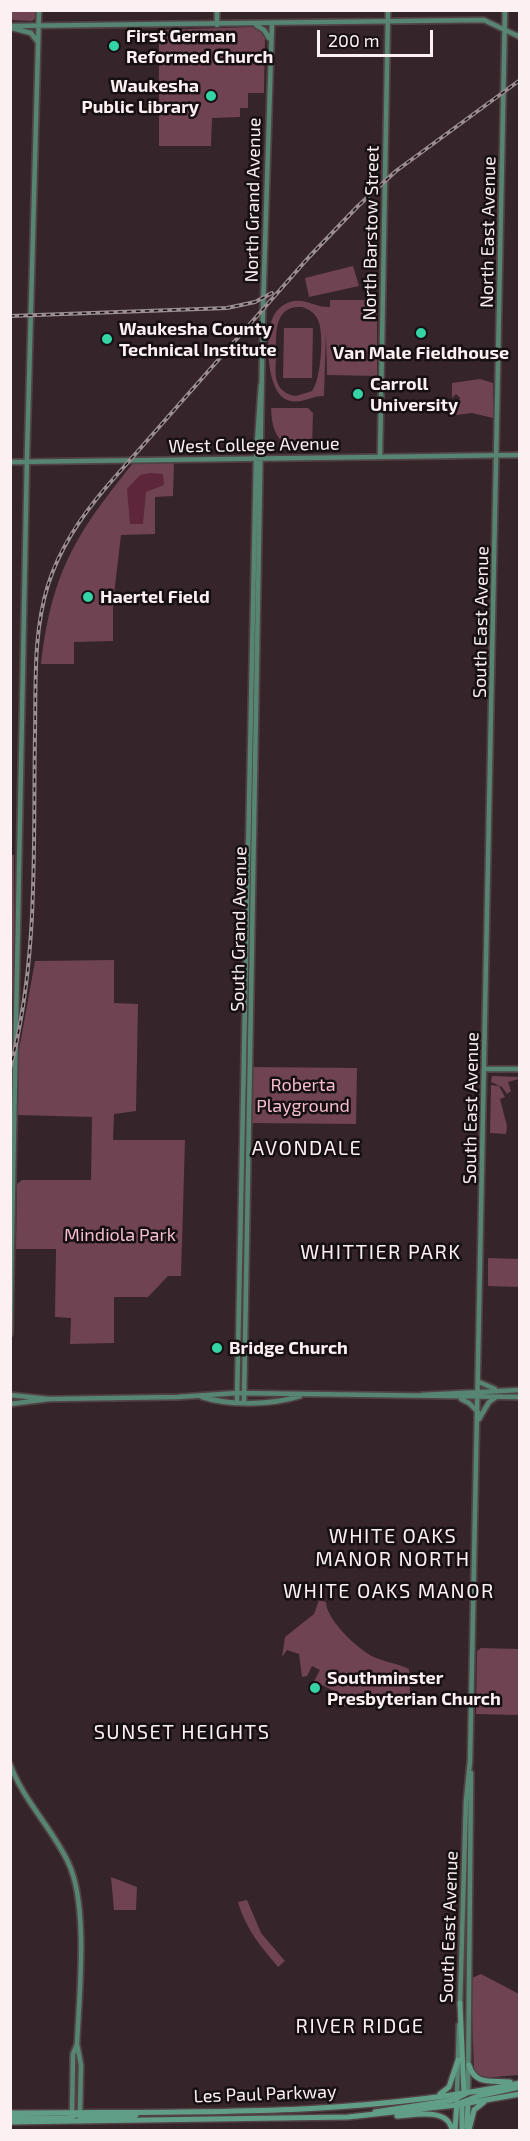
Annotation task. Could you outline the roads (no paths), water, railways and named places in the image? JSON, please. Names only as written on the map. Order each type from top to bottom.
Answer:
[{"type":"main road","points":[[460,2003],[462,2130]]},
{"type":"main road","points":[[435,2097],[449,2088],[458,2060]]},
{"type":"main road","points":[[469,2065],[472,2076],[478,2080],[519,2084]]},
{"type":"main road","name":"Les Paul Parkway","points":[[10,2118],[377,2115],[463,2099],[519,2084]]},
{"type":"main road","name":"Les Paul Parkway","points":[[72,2117],[80,2112],[312,2109],[435,2097],[491,2099],[519,2094]]},
{"type":"main road","points":[[356,2116],[463,2099]]},
{"type":"main road","points":[[454,2130],[463,2099]]},
{"type":"main road","points":[[463,2099],[468,2130]]},
{"type":"main road","points":[[468,2130],[474,2110],[491,2099]]},
{"type":"main road","points":[[72,2117],[126,2116],[156,2111]]},
{"type":"main road","points":[[377,2115],[442,2116],[449,2120],[454,2130]]},
{"type":"street","points":[[10,1334],[27,462],[39,10]]},
{"type":"street","points":[[217,10],[218,25]]},
{"type":"street","name":"North Barstow Street","points":[[380,456],[388,10]]},
{"type":"street","name":"North East Avenue","points":[[498,455],[505,10]]},
{"type":"street","points":[[10,27],[486,20],[519,37]]},
{"type":"street","name":"North Grand Avenue","points":[[262,458],[262,377],[272,23]]},
{"type":"street","points":[[248,24],[262,28],[270,40]]},
{"type":"street","points":[[10,27],[31,33],[39,44]]},
{"type":"street","name":"North Grand Avenue","points":[[256,458],[262,377]]},
{"type":"street","name":"South East Avenue","points":[[463,2099],[469,2065],[473,1810],[471,1761],[498,455]]},
{"type":"street","name":"West College Avenue","points":[[10,462],[519,455]]},
{"type":"street","name":"South Grand Avenue","points":[[237,1401],[256,458]]},
{"type":"street","name":"South Grand Avenue","points":[[244,1401],[262,458]]},
{"type":"street","points":[[486,1070],[519,1069]]},
{"type":"street","points":[[479,1382],[501,1391]]},
{"type":"street","points":[[10,1404],[49,1399],[199,1397],[237,1393],[301,1396],[420,1395],[519,1390]]},
{"type":"street","points":[[10,1395],[49,1399]]},
{"type":"street","points":[[420,1395],[449,1398],[519,1397]]},
{"type":"street","points":[[199,1397],[217,1401],[244,1401],[290,1400],[301,1396]]},
{"type":"street","points":[[449,1398],[468,1402],[478,1413]]},
{"type":"street","points":[[478,1422],[489,1402],[496,1398]]},
{"type":"street","name":"South East Avenue","points":[[463,2099],[458,2060],[466,1801],[471,1761]]},
{"type":"street","points":[[10,1764],[23,1791],[68,1861],[75,1880],[79,1922],[77,2044],[81,2065],[80,2112]]},
{"type":"street","points":[[72,2117],[73,2054],[77,2044]]},
{"type":"railway","points":[[10,1069],[26,986],[33,903],[38,640],[48,585],[65,545],[89,508],[108,485],[309,257],[358,206],[396,171],[520,80]]},
{"type":"railway","points":[[10,316],[227,308],[255,302],[272,293]]},
{"type":"place","name":"First German Reformed Church","points":[[114,46]]},
{"type":"place","name":"Waukesha Public Library","points":[[211,96]]},
{"type":"place","name":"Van Male Fieldhouse","points":[[421,333]]},
{"type":"place","name":"Waukesha County Technical Institute","points":[[107,339]]},
{"type":"place","name":"Carroll University","points":[[358,394]]},
{"type":"place","name":"Haertel Field","points":[[88,597]]},
{"type":"place","name":"Bridge Church","points":[[217,1348]]},
{"type":"place","name":"Southminster Presbyterian Church","points":[[315,1688]]},
{"type":"district","name":"AVONDALE","points":[[307,1148]]},
{"type":"district","name":"WHITTIER PARK","points":[[381,1252]]},
{"type":"district","name":"WHITE OAKS MANOR NORTH","points":[[393,1548]]},
{"type":"district","name":"WHITE OAKS MANOR","points":[[389,1591]]},
{"type":"district","name":"SUNSET HEIGHTS","points":[[182,1732]]},
{"type":"district","name":"RIVER RIDGE","points":[[360,2026]]},
{"type":"park label","name":"Roberta Playground","points":[[303,1095]]},
{"type":"park label","name":"Mindiola Park","points":[[120,1235]]}]
